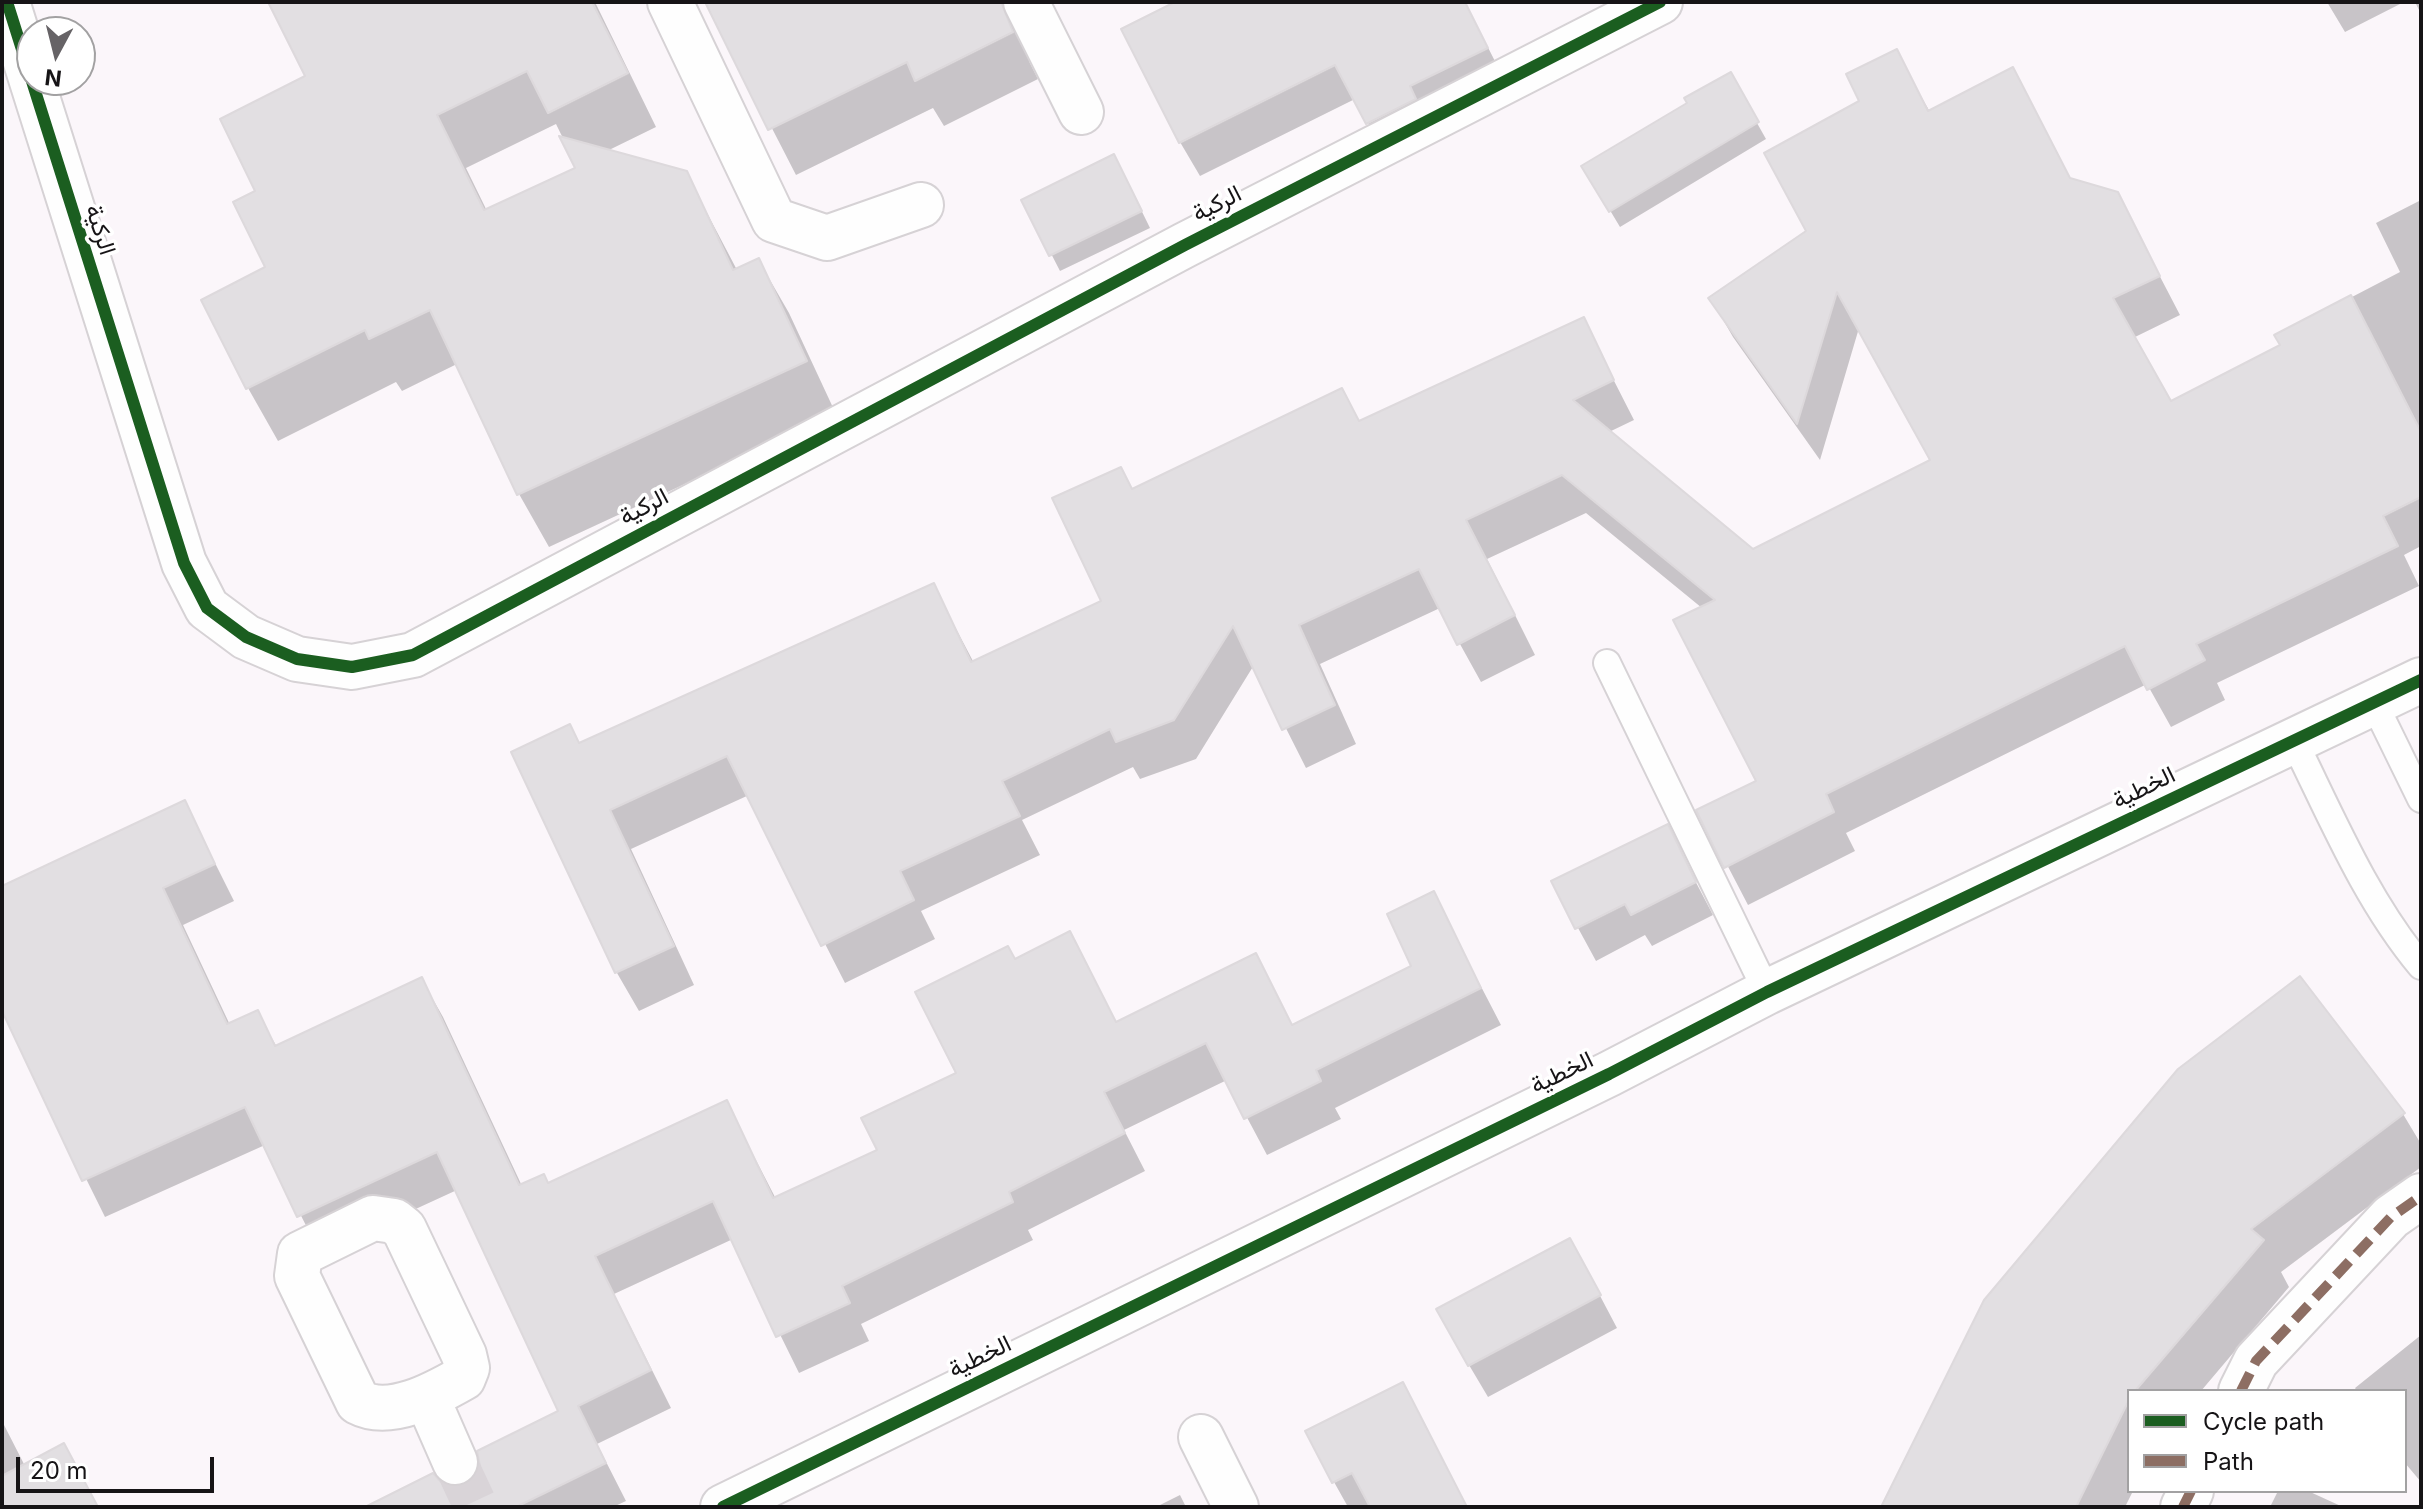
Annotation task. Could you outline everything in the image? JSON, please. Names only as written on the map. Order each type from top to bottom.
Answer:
[{"type":"street","name":"الركية","points":[[7,2],[184,563],[207,608],[246,637],[297,659],[352,667],[413,655],[1185,245],[1660,2]]},
{"type":"street","points":[[670,2],[774,220],[827,238],[921,205]]},
{"type":"street","points":[[1026,2],[1081,112]]},
{"type":"street","name":"الخطية","points":[[723,1507],[1594,1081],[1767,992],[2421,680]]},
{"type":"street","points":[[2242,1389],[2256,1361],[2391,1217],[2421,1196]]},
{"type":"street","points":[[373,1218],[394,1221],[404,1229],[467,1368],[463,1378],[427,1398],[374,1409],[358,1402],[305,1297],[297,1276],[300,1254],[373,1218]]},
{"type":"street","points":[[427,1398],[455,1462]]},
{"type":"street","points":[[1201,1437],[1236,1507]]},
{"type":"lane","points":[[1607,663],[1767,992]]},
{"type":"lane","points":[[2374,703],[2421,799]]},
{"type":"lane","points":[[2294,741],[2354,862],[2404,946],[2421,966]]},
{"type":"building","points":[[268,2],[592,2],[628,73],[548,113],[527,71],[437,115],[484,210],[575,168],[559,136],[687,171],[733,270],[759,258],[807,361],[517,495],[430,310],[369,339],[365,330],[246,389],[201,300],[265,267],[233,202],[255,191],[220,119],[305,76]]},
{"type":"building","points":[[705,2],[1001,2],[1013,32],[915,81],[907,62],[768,130]]},
{"type":"building","points":[[1175,2],[1465,2],[1488,48],[1410,86],[1416,99],[1366,124],[1335,65],[1179,143],[1121,29]]},
{"type":"building","points":[[1897,49],[1928,111],[2013,67],[2070,178],[2118,192],[2160,276],[2113,298],[2171,401],[2280,345],[2274,335],[2351,295],[2421,432],[2421,497],[2383,516],[2398,546],[2196,644],[2205,660],[2147,690],[2125,646],[1826,794],[1834,812],[1724,868],[1696,810],[1756,781],[1673,620],[1715,600],[1562,475],[1466,520],[1515,615],[1457,645],[1419,569],[1299,625],[1335,705],[1282,730],[1233,626],[1174,720],[1116,742],[1110,729],[1002,781],[1020,816],[900,871],[914,900],[821,946],[727,756],[610,810],[674,946],[615,973],[511,752],[570,724],[579,743],[934,583],[971,662],[1101,601],[1052,498],[1121,467],[1132,489],[1342,388],[1359,421],[1584,317],[1614,380],[1573,400],[1753,549],[1930,460],[1837,292],[1797,424],[1708,298],[1806,231],[1764,153],[1859,101],[1846,74]]},
{"type":"building","points":[[1731,72],[1759,122],[1609,212],[1581,166],[1687,103],[1684,98]]},
{"type":"building","points":[[1114,154],[1142,211],[1049,256],[1021,200]]},
{"type":"building","points":[[185,800],[215,864],[163,888],[227,1024],[258,1010],[275,1046],[422,977],[519,1185],[544,1174],[548,1183],[727,1100],[773,1198],[877,1150],[861,1118],[956,1073],[915,992],[1008,946],[1015,959],[1070,931],[1116,1022],[1256,953],[1292,1025],[1411,966],[1387,914],[1434,891],[1481,988],[1316,1070],[1321,1081],[1244,1119],[1206,1043],[1104,1092],[1125,1133],[1009,1192],[1013,1202],[842,1286],[850,1303],[776,1337],[713,1201],[595,1256],[651,1370],[578,1406],[606,1463],[516,1507],[365,1507],[433,1473],[451,1487],[466,1484],[476,1476],[480,1466],[477,1451],[558,1411],[437,1152],[297,1217],[245,1107],[82,1181],[2,1011],[2,886]]},
{"type":"building","points":[[1668,824],[1696,882],[1631,915],[1625,904],[1575,929],[1551,881]]},
{"type":"building","points":[[2300,976],[2405,1113],[2251,1229],[2264,1240],[2137,1389],[2127,1389],[2127,1404],[2076,1507],[1881,1507],[1984,1300],[2178,1069]]},
{"type":"building","points":[[1570,1238],[1601,1295],[1468,1366],[1436,1309]]},
{"type":"building","points":[[1403,1382],[1467,1507],[1370,1507],[1352,1473],[1332,1483],[1305,1431]]},
{"type":"building","points":[[64,1443],[98,1507],[2,1507],[2,1476]]},
{"type":"tunnel","points":[[455,1462],[476,1507]]},
{"type":"marked path","points":[[2242,1389],[2256,1361],[2391,1217],[2421,1196]]},
{"type":"marked path","points":[[2183,1507],[2190,1493]]},
{"type":"cycle path","points":[[7,2],[184,563],[207,608],[246,637],[297,659],[352,667],[413,655],[1185,245],[1660,2]]},
{"type":"cycle path","points":[[723,1507],[1609,1074],[1767,992],[2421,680]]}]
